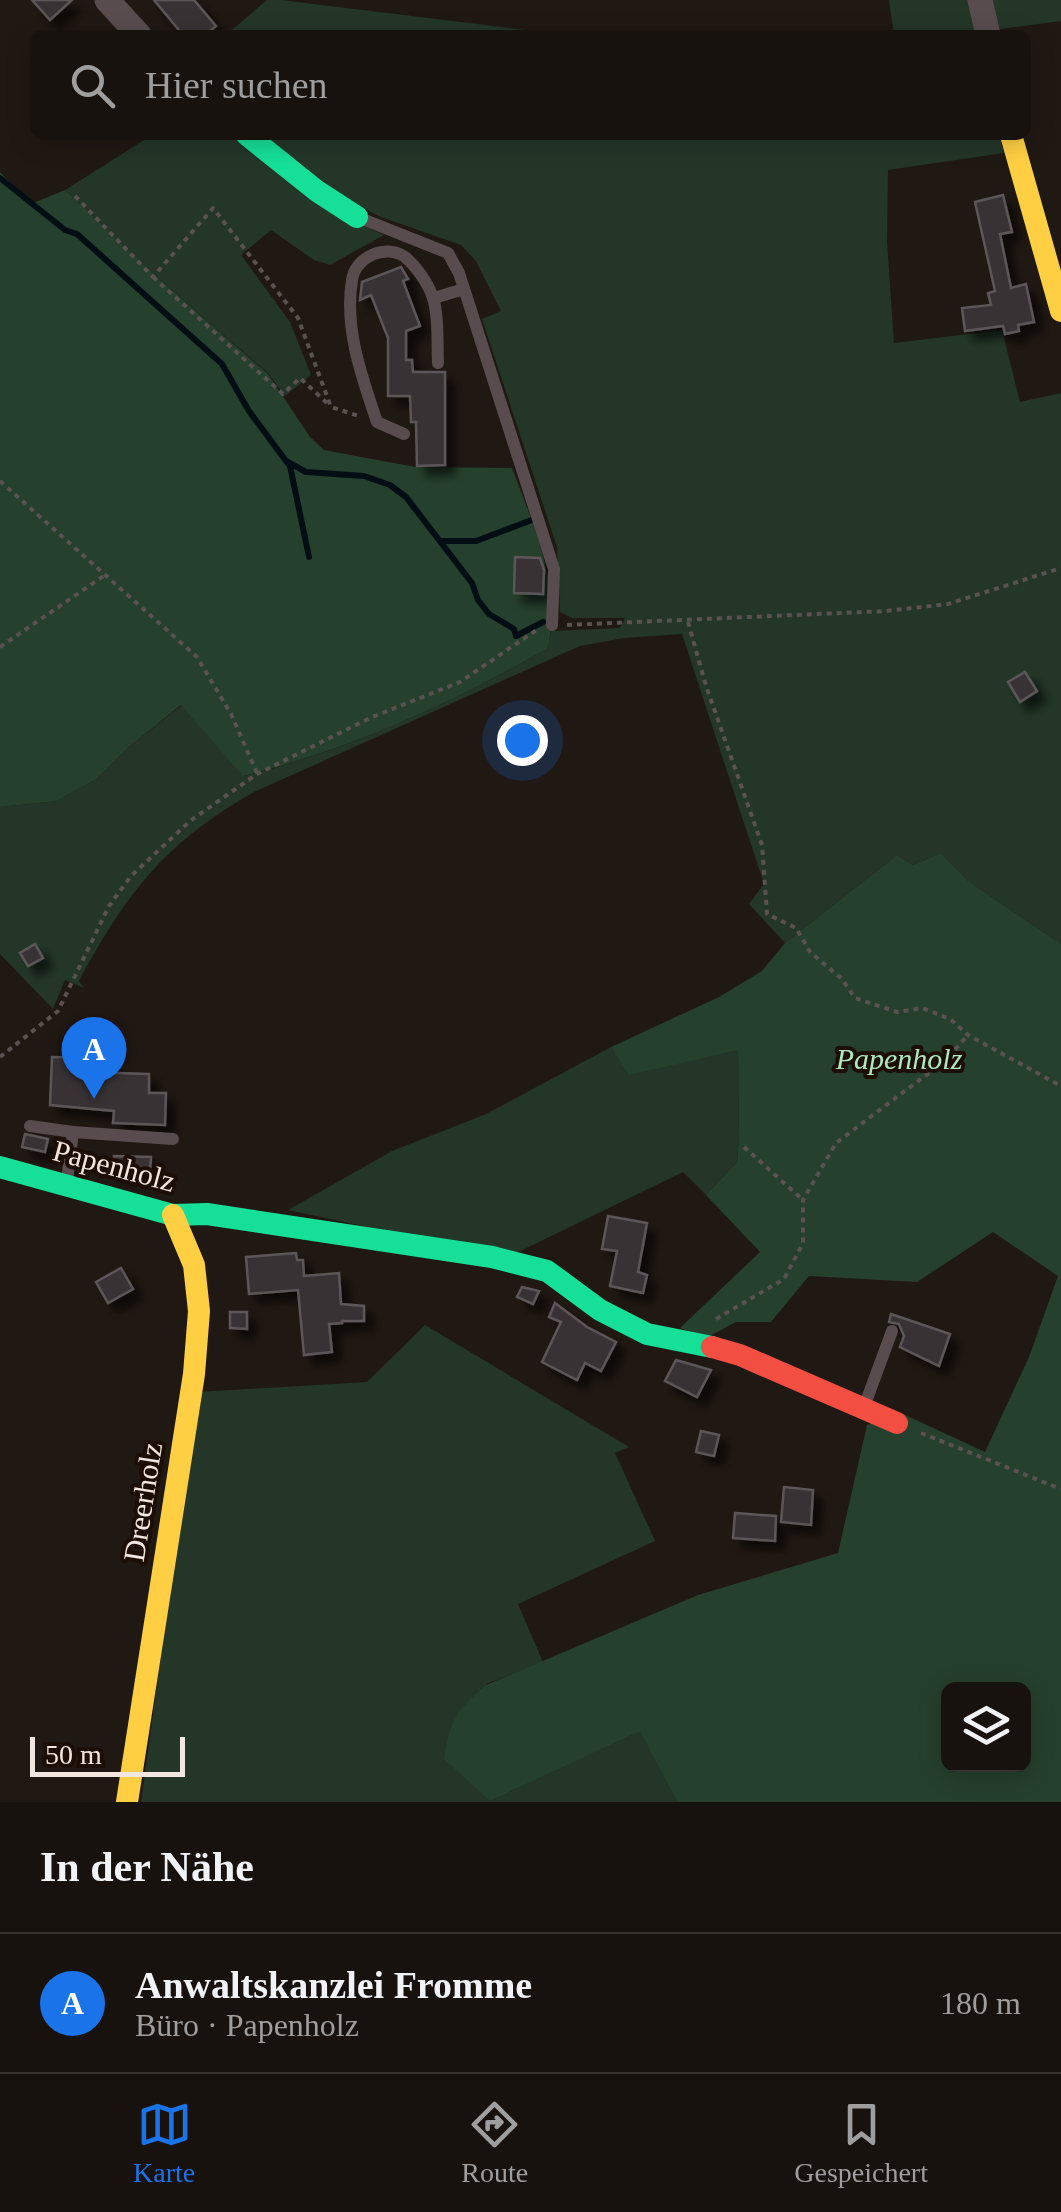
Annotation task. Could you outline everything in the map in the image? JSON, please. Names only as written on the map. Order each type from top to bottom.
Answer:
[{"type":"street","points":[[107,0],[134,30]]},
{"type":"street","points":[[980,0],[987,30]]},
{"type":"street","points":[[254,140],[358,217]]},
{"type":"street","points":[[1012,140],[1061,310]]},
{"type":"street","name":"Papenholz","points":[[0,1167],[173,1215],[208,1214],[548,1271],[624,1325],[740,1355],[897,1424]]},
{"type":"street","name":"Dreerholz","points":[[128,1802],[194,1374],[199,1311],[194,1265],[173,1215]]},
{"type":"lane","points":[[358,217],[448,253],[464,289],[554,569],[552,626]]},
{"type":"lane","points":[[404,434],[378,422],[352,337],[352,276],[365,257],[384,251],[403,255],[424,279],[434,298],[438,364]]},
{"type":"lane","points":[[434,298],[464,289]]},
{"type":"lane","points":[[30,1126],[173,1139]]},
{"type":"lane","points":[[67,1183],[73,1132]]},
{"type":"lane","points":[[863,1409],[892,1331]]},
{"type":"path","points":[[75,196],[153,277],[283,394],[300,378],[331,407],[378,422]]},
{"type":"path","points":[[153,277],[212,208],[298,318],[331,407]]},
{"type":"path","points":[[0,481],[197,657],[231,714],[257,774]]},
{"type":"path","points":[[0,1057],[58,1011],[90,940],[131,876],[190,821],[257,774],[370,718],[460,682],[535,630],[552,626],[886,611],[948,604],[1061,568]]},
{"type":"path","points":[[0,646],[105,575]]},
{"type":"path","points":[[688,622],[706,686],[762,845],[767,914],[796,928],[810,952],[842,979],[856,998],[897,1012],[922,1008],[950,1020],[968,1035],[1061,1086]]},
{"type":"path","points":[[700,1343],[710,1322],[784,1279],[803,1244],[803,1200],[836,1143],[946,1060],[968,1035]]},
{"type":"path","points":[[744,1147],[803,1200]]},
{"type":"path","points":[[897,1424],[1061,1488]]},
{"type":"green space","points":[[267,0],[281,0],[525,30],[232,30]]},
{"type":"green space","points":[[889,0],[969,0],[976,30],[893,30]]},
{"type":"green space","points":[[988,0],[1061,0],[1061,21],[993,30]]},
{"type":"green space","points":[[144,140],[244,140],[349,219],[384,235],[330,265],[314,260],[271,230],[241,255],[290,322],[311,375],[285,396],[268,373],[158,278],[65,190]]},
{"type":"green space","points":[[270,140],[1000,140],[1004,153],[888,170],[887,242],[894,343],[1002,330],[1020,402],[1061,393],[1061,944],[967,880],[941,853],[913,865],[897,855],[785,943],[749,904],[764,884],[682,634],[580,646],[254,792],[196,831],[151,872],[97,949],[79,981],[84,988],[65,980],[53,1009],[0,954],[0,807],[57,801],[96,779],[182,705],[244,776],[362,739],[438,706],[548,648],[551,631],[620,628],[625,618],[572,618],[560,612],[557,547],[482,319],[501,311],[476,261],[461,245],[378,216],[339,194]]},
{"type":"green space","points":[[0,172],[31,204],[65,190],[268,374],[310,437],[324,450],[415,467],[512,468],[548,579],[548,648],[400,723],[322,753],[243,776],[181,705],[96,779],[57,801],[0,807]]},
{"type":"green space","name":"Papenholz","points":[[941,853],[967,880],[1061,944],[1061,1802],[677,1802],[640,1731],[490,1801],[444,1759],[456,1716],[486,1685],[698,1595],[838,1553],[867,1425],[901,1413],[985,1452],[1029,1357],[1058,1276],[993,1232],[917,1282],[809,1276],[771,1322],[736,1322],[706,1338],[680,1328],[760,1252],[706,1195],[737,1162],[738,1050],[629,1075],[611,1047],[719,997],[762,971],[785,943],[897,855],[913,865]]},
{"type":"green space","points":[[611,1047],[630,1074],[738,1049],[737,1162],[706,1195],[683,1172],[508,1257],[288,1210],[392,1151],[486,1114]]},
{"type":"green space","points":[[425,1325],[629,1447],[615,1453],[655,1541],[518,1604],[543,1662],[486,1684],[490,1801],[640,1730],[677,1802],[141,1802],[197,1392],[367,1382]]},
{"type":"building","points":[[32,0],[72,0],[50,20]]},
{"type":"building","points":[[154,0],[194,0],[216,26],[211,30],[179,30]]},
{"type":"building","points":[[1003,195],[1012,232],[1000,234],[1011,288],[1026,284],[1034,322],[1018,325],[1019,331],[1005,334],[1003,326],[965,331],[962,308],[991,305],[988,293],[995,291],[975,202]]},
{"type":"building","points":[[401,267],[420,326],[406,331],[406,360],[412,360],[413,372],[445,372],[445,465],[417,466],[416,422],[411,422],[410,396],[388,396],[388,338],[371,295],[360,300],[362,282]]},
{"type":"building","points":[[515,557],[540,558],[543,594],[514,593]]},
{"type":"building","points":[[1025,672],[1037,691],[1020,702],[1008,682]]},
{"type":"building","points":[[35,944],[43,958],[28,966],[20,953]]},
{"type":"building","points":[[52,1057],[83,1058],[82,1072],[149,1074],[149,1093],[166,1093],[165,1125],[113,1123],[114,1111],[50,1105]]},
{"type":"building","points":[[25,1134],[48,1139],[45,1152],[22,1147]]},
{"type":"building","points":[[114,1156],[151,1157],[150,1173],[114,1172]]},
{"type":"building","points":[[608,1216],[647,1223],[638,1272],[647,1275],[643,1293],[610,1286],[617,1251],[602,1249]]},
{"type":"building","points":[[296,1253],[297,1260],[303,1260],[304,1276],[339,1273],[341,1304],[364,1306],[364,1321],[329,1324],[332,1352],[304,1355],[298,1290],[249,1294],[246,1257]]},
{"type":"building","points":[[121,1268],[133,1289],[108,1303],[96,1282]]},
{"type":"building","points":[[522,1287],[539,1291],[533,1304],[517,1297]]},
{"type":"building","points":[[555,1303],[616,1342],[601,1371],[585,1363],[577,1380],[542,1362],[561,1322],[549,1317]]},
{"type":"building","points":[[230,1312],[247,1312],[247,1329],[230,1328]]},
{"type":"building","points":[[891,1314],[950,1334],[939,1366],[900,1347],[904,1336],[899,1324],[889,1322]]},
{"type":"building","points":[[676,1360],[711,1370],[697,1397],[665,1381]]},
{"type":"building","points":[[701,1431],[719,1435],[714,1456],[696,1452]]},
{"type":"building","points":[[784,1487],[813,1490],[811,1525],[781,1522]]},
{"type":"building","points":[[735,1513],[776,1516],[775,1541],[733,1538]]},
{"type":"waterway","points":[[0,178],[65,230],[77,234],[222,364],[249,411],[286,461],[306,472],[364,476],[390,485],[406,497],[472,583],[489,614],[514,629],[516,636],[543,622]]},
{"type":"waterway","points":[[286,461],[309,557]]},
{"type":"waterway","points":[[441,541],[476,541],[537,518]]},
{"type":"traffic: fast","points":[[253,140],[357,217]]},
{"type":"traffic: fast","points":[[0,1167],[173,1215],[207,1214],[492,1257],[547,1271],[600,1310],[647,1334],[712,1347]]},
{"type":"traffic: slow","points":[[1012,140],[1061,311]]},
{"type":"traffic: slow","points":[[127,1802],[194,1374],[199,1311],[194,1265],[173,1215]]},
{"type":"traffic: jam","points":[[712,1347],[740,1355],[897,1423]]},
{"type":"place","name":"Anwaltskanzlei Fromme","points":[[94,1099]]}]
